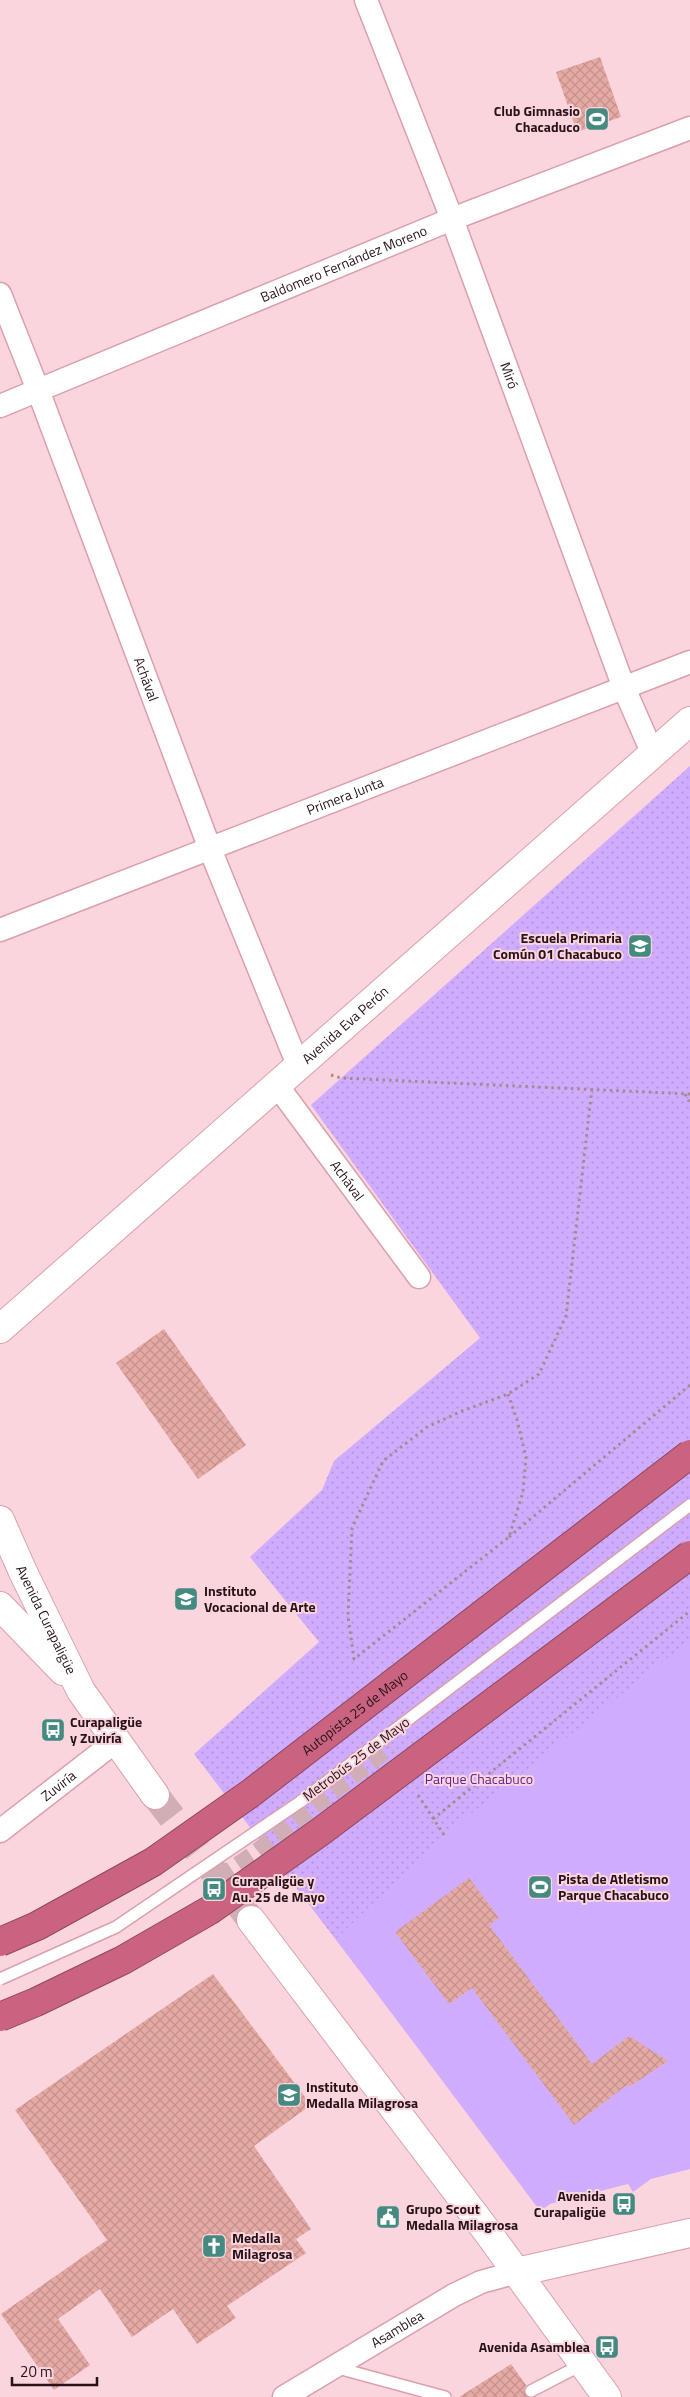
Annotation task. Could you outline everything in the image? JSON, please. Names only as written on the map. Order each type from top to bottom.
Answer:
[{"type":"highway","name":"Autopista 25 de Mayo","points":[[0,1942],[37,1926],[160,1857],[251,1793],[690,1454]]},
{"type":"highway","points":[[0,2017],[36,2002],[123,1960],[210,1910],[320,1832],[690,1555]]},
{"type":"main road","name":"Avenida Eva Perón","points":[[0,1329],[652,752],[690,721]]},
{"type":"main road","name":"Avenida Curapaligüe","points":[[0,1520],[23,1572],[82,1691],[155,1795]]},
{"type":"main road","name":"Avenida Curapaligüe","points":[[0,1606],[82,1691]]},
{"type":"main road","points":[[251,1920],[517,2272],[607,2397]]},
{"type":"main road","points":[[517,2272],[690,2233]]},
{"type":"street","name":"Miró","points":[[366,0],[452,219],[624,688],[652,752]]},
{"type":"street","name":"Baldomero Fernández Moreno","points":[[0,406],[452,219],[690,128]]},
{"type":"street","name":"Achával","points":[[0,294],[38,390],[210,849],[298,1065]]},
{"type":"street","name":"Primera Junta","points":[[0,930],[690,662]]},
{"type":"street","name":"Achával","points":[[276,1084],[420,1277]]},
{"type":"street","name":"Zuviría","points":[[0,1831],[116,1740]]},
{"type":"street","name":"Asamblea","points":[[284,2397],[454,2295],[481,2282],[517,2272]]},
{"type":"lane","name":"Metrobús 25 de Mayo","points":[[0,1979],[116,1927],[300,1802],[690,1505]]},
{"type":"lane","points":[[531,2391],[583,2364]]},
{"type":"lane","points":[[333,2367],[445,2397]]},
{"type":"path","points":[[298,1065],[341,1078],[592,1088],[690,1094]]},
{"type":"path","points":[[592,1088],[566,1316],[539,1374],[508,1394],[462,1411],[427,1427],[383,1461],[352,1528],[348,1616],[354,1659],[508,1537],[690,1385]]},
{"type":"path","points":[[685,1093],[690,1103]]},
{"type":"path","points":[[508,1394],[517,1420],[526,1457],[523,1492],[508,1537]]},
{"type":"path","points":[[433,1819],[690,1611]]},
{"type":"path","points":[[418,1795],[444,1835]]},
{"type":"green space","name":"Parque Chacabuco","points":[[690,766],[690,2169],[533,2198],[194,1754],[319,1642],[250,1557],[322,1490],[334,1461],[480,1338],[311,1105]]},
{"type":"green space","name":"Pista de Atletismo Parque Chacabuco","points":[[690,1640],[690,2169],[651,2179],[633,2192],[628,2184],[550,2204],[540,2211],[336,1939],[444,1835]]},
{"type":"building","points":[[600,57],[621,117],[577,132],[556,72]]},
{"type":"building","points":[[164,1329],[246,1445],[198,1479],[116,1363]]},
{"type":"building","points":[[469,1878],[499,1918],[489,1925],[592,2064],[629,2036],[668,2061],[629,2087],[627,2085],[574,2125],[472,1988],[449,2004],[395,1932]]},
{"type":"building","points":[[213,1974],[311,2105],[254,2146],[311,2229],[296,2239],[306,2253],[227,2306],[236,2318],[197,2344],[173,2309],[132,2337],[100,2289],[58,2319],[90,2365],[54,2390],[1,2314],[107,2240],[15,2110]]},
{"type":"building","points":[[511,2364],[526,2385],[524,2391],[527,2397],[459,2397]]},
{"type":"tunnel","points":[[218,1878],[253,1854],[391,1747]]},
{"type":"tunnel","points":[[155,1795],[251,1920]]},
{"type":"place","name":"Club Gimnasio Chacaduco","points":[[597,119]]},
{"type":"place","name":"Escuela Primaria Común 01 Chacabuco","points":[[640,946]]},
{"type":"place","name":"Instituto Vocacional de Arte","points":[[186,1599]]},
{"type":"place","name":"Curapaligüe y Zuviría","points":[[53,1730]]},
{"type":"place","name":"Pista de Atletismo Parque Chacabuco","points":[[540,1887]]},
{"type":"place","name":"Curapaligüe y Au. 25 de Mayo","points":[[214,1889]]},
{"type":"place","name":"Instituto Medalla Milagrosa","points":[[289,2095]]},
{"type":"place","name":"Avenida Curapaligüe","points":[[624,2204]]},
{"type":"place","name":"Grupo Scout Medalla Milagrosa","points":[[388,2217]]},
{"type":"place","name":"Medalla Milagrosa","points":[[214,2246]]},
{"type":"place","name":"Avenida Asamblea","points":[[607,2347]]}]
